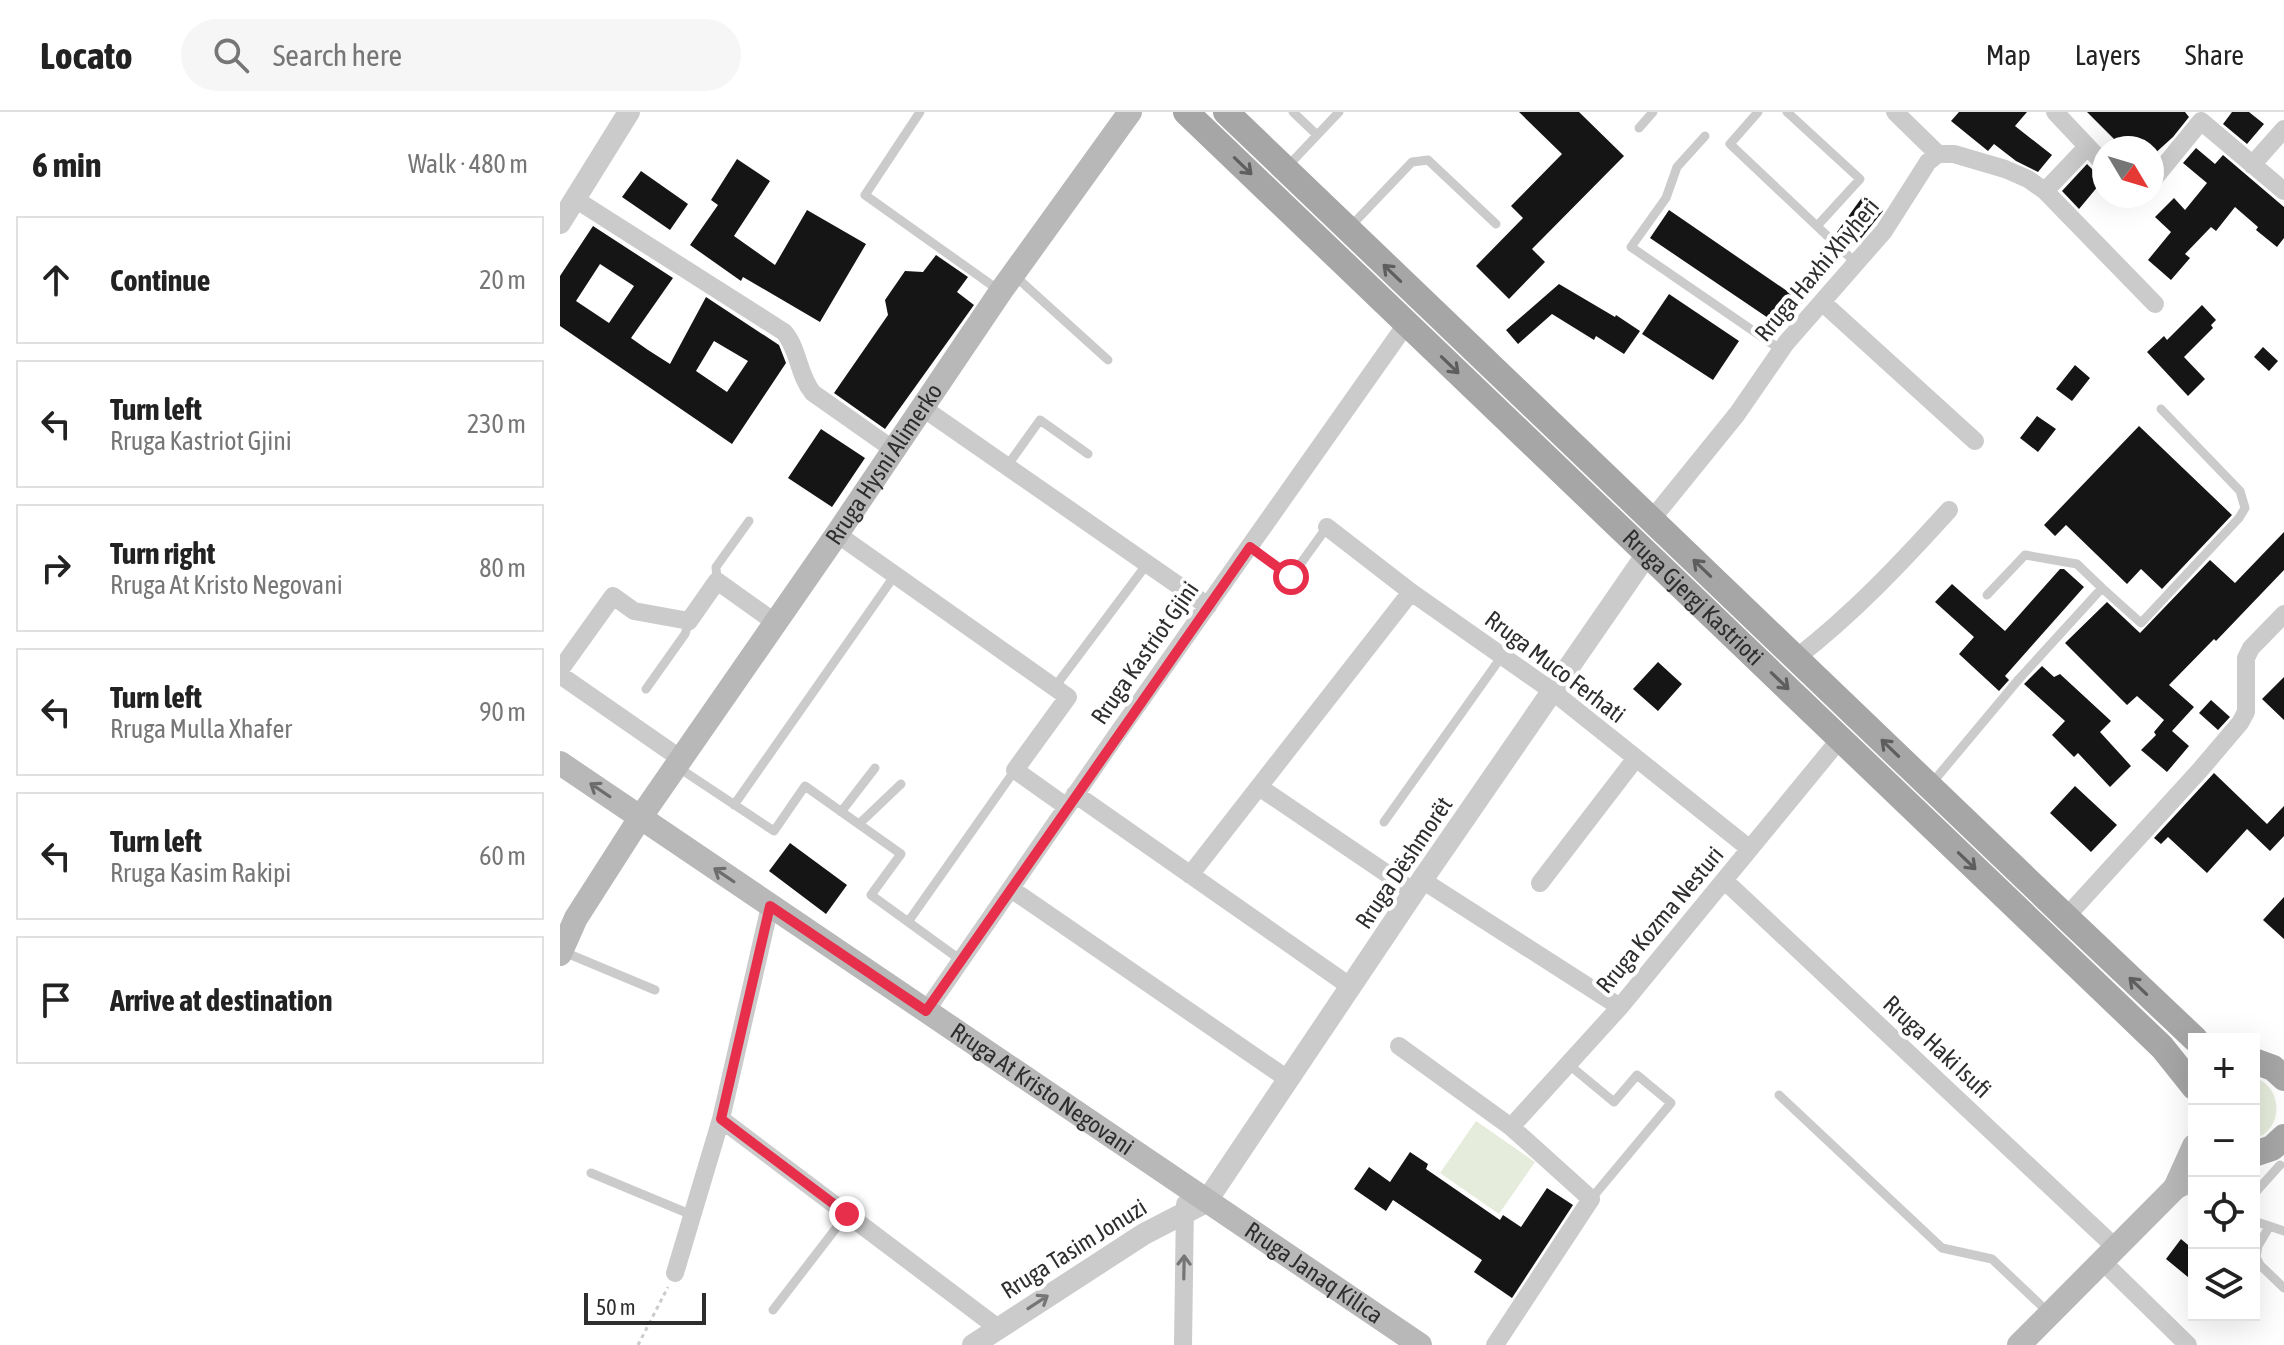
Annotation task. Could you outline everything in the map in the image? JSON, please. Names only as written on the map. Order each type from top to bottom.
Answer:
[{"type":"main road","name":"Rruga Hysni Alimerko","points":[[560,952],[576,918],[640,818],[1008,283],[1130,112]]},
{"type":"main road","name":"Rruga Gjergj Kastrioti","points":[[1186,112],[2162,1047],[2188,1078]]},
{"type":"main road","name":"Rruga Gjergj Kastrioti","points":[[1226,112],[2189,1033]]},
{"type":"main road","name":"Rruga At Kristo Negovani","points":[[560,763],[926,1011],[1192,1201]]},
{"type":"main road","points":[[2023,1344],[2109,1254],[2185,1183]]},
{"type":"main road","name":"Rruga Janaq Kilica","points":[[1192,1201],[1420,1345]]},
{"type":"street","points":[[560,223],[629,112]]},
{"type":"street","points":[[1895,112],[1938,154],[1954,154],[2005,169],[2045,191],[2155,304]]},
{"type":"street","points":[[2058,113],[2092,152]]},
{"type":"street","points":[[2164,166],[2201,121],[2284,191]]},
{"type":"street","points":[[2252,165],[2284,129]]},
{"type":"street","points":[[2045,191],[2087,147]]},
{"type":"street","name":"Rruga Haxhi Xhyheri","points":[[1652,519],[1737,414],[1781,350],[1884,231],[1928,162],[1938,154]]},
{"type":"street","points":[[575,199],[784,332],[790,339],[806,385],[813,393],[894,450]]},
{"type":"street","points":[[1822,302],[1975,441]]},
{"type":"street","name":"Rruga Kastriot Gjini","points":[[926,1011],[1407,323]]},
{"type":"street","points":[[923,408],[1208,606]]},
{"type":"street","points":[[1796,658],[1856,608],[1949,510]]},
{"type":"street","name":"Rruga Muco Ferhati","points":[[1327,527],[1411,592],[1552,691],[1750,849]]},
{"type":"street","points":[[837,534],[1068,697],[1015,770],[1190,875],[1351,987]]},
{"type":"street","name":"Rruga Dëshmorët","points":[[1192,1201],[1289,1080],[1418,886],[1647,554]]},
{"type":"street","points":[[678,763],[560,672],[613,596],[634,611],[689,621],[717,581],[776,623]]},
{"type":"street","points":[[1190,875],[1411,592]]},
{"type":"street","points":[[2066,917],[2240,723],[2246,712],[2246,658],[2251,648],[2284,614]]},
{"type":"street","name":"Rruga Kozma Nesturi","points":[[1511,1127],[1620,1007],[1840,739]]},
{"type":"street","points":[[1540,883],[1636,758]]},
{"type":"street","points":[[1259,787],[1620,1007]]},
{"type":"street","name":"Rruga Haki Isufi","points":[[1725,881],[2109,1254],[2188,1345]]},
{"type":"street","points":[[1011,889],[1289,1080]]},
{"type":"street","points":[[675,1273],[721,1119],[770,906]]},
{"type":"street","points":[[1399,1046],[1511,1127],[1591,1199],[1495,1345]]},
{"type":"street","points":[[721,1119],[998,1328]]},
{"type":"street","points":[[1183,1345],[1192,1201]]},
{"type":"street","name":"Rruga Tasim Jonuzi","points":[[973,1345],[1192,1201]]},
{"type":"lane","points":[[920,112],[865,195],[1008,283],[1108,360]]},
{"type":"lane","points":[[1293,112],[1317,135]]},
{"type":"lane","points":[[1285,169],[1339,112]]},
{"type":"lane","points":[[1639,128],[1653,112]]},
{"type":"lane","points":[[1758,112],[1730,144],[1856,263]]},
{"type":"lane","points":[[1787,112],[1860,179],[1817,226]]},
{"type":"lane","points":[[1705,136],[1677,167],[1666,198],[1631,247],[1781,350]]},
{"type":"lane","points":[[1348,229],[1412,162],[1428,160],[1496,224]]},
{"type":"lane","points":[[1987,595],[2025,555],[2077,564],[2141,623],[2245,508],[2240,491],[2161,409]]},
{"type":"lane","points":[[1007,466],[1040,420],[1088,454]]},
{"type":"lane","points":[[717,581],[716,567],[749,521]]},
{"type":"lane","points":[[1250,547],[1291,577],[1327,527]]},
{"type":"lane","points":[[1054,688],[1147,564]]},
{"type":"lane","points":[[734,805],[895,575]]},
{"type":"lane","points":[[1930,786],[2019,679],[2102,588]]},
{"type":"lane","points":[[646,689],[685,634],[689,621]]},
{"type":"lane","points":[[1384,822],[1502,656]]},
{"type":"lane","points":[[678,763],[774,831],[805,786],[901,854],[871,895],[962,961]]},
{"type":"lane","points":[[841,812],[875,768]]},
{"type":"lane","points":[[908,922],[1015,770]]},
{"type":"lane","points":[[859,824],[901,784]]},
{"type":"lane","points":[[560,952],[655,990]]},
{"type":"lane","points":[[1568,1064],[1614,1102],[1637,1075],[1671,1103],[1591,1199]]},
{"type":"lane","points":[[1779,1095],[1942,1248],[1992,1259],[2050,1314]]},
{"type":"lane","points":[[2260,1182],[2273,1155]]},
{"type":"lane","points":[[591,1173],[692,1215]]},
{"type":"lane","points":[[773,1310],[847,1214]]},
{"type":"lane","points":[[2260,1223],[2284,1231]]},
{"type":"lane","points":[[2269,1227],[2258,1246],[2256,1257],[2284,1288]]},
{"type":"path","points":[[638,1345],[675,1273]]},
{"type":"green space","points":[[2260,1080],[2271,1090],[2276,1108],[2271,1127],[2260,1136]]},
{"type":"green space","points":[[1476,1121],[1535,1162],[1499,1214],[1440,1173]]},
{"type":"building","points":[[1519,112],[1579,112],[1624,156],[1532,249],[1545,262],[1509,299],[1476,266],[1523,218],[1511,206],[1562,154]]},
{"type":"building","points":[[1959,112],[2027,112],[2015,126],[2052,155],[2038,172],[2016,161],[1994,144],[1988,151],[1951,121]]},
{"type":"building","points":[[2087,112],[2185,112],[2189,117],[2164,145],[2164,136],[2111,136]]},
{"type":"building","points":[[2232,112],[2249,112],[2264,124],[2247,144],[2223,124]]},
{"type":"building","points":[[2196,148],[2215,164],[2223,155],[2284,207],[2284,238],[2277,247],[2235,207],[2216,231],[2211,227],[2185,254],[2190,258],[2171,280],[2148,260],[2171,232],[2155,217],[2174,198],[2185,210],[2207,183],[2183,163]]},
{"type":"building","points":[[737,159],[770,181],[734,236],[775,265],[807,210],[866,244],[820,322],[743,277],[741,281],[690,245],[718,205],[711,200]]},
{"type":"building","points":[[2087,164],[2092,169],[2092,193],[2079,209],[2062,191]]},
{"type":"building","points":[[641,171],[688,204],[670,230],[622,197]]},
{"type":"building","points":[[1863,196],[1883,211],[1855,246],[1837,232]]},
{"type":"building","points":[[1669,210],[1803,302],[1783,328],[1650,238]]},
{"type":"building","points":[[593,226],[673,278],[631,338],[670,364],[706,297],[779,345],[786,363],[732,444],[560,326],[560,276]],"holes":[[[600,264],[634,286],[609,323],[576,301]],[[714,341],[748,361],[727,392],[696,371]]]},
{"type":"building","points":[[936,255],[968,277],[957,292],[974,305],[885,429],[834,393],[888,315],[885,300],[905,271],[923,272]]},
{"type":"building","points":[[1559,284],[1640,331],[1624,354],[1552,314],[1518,344],[1506,330]]},
{"type":"building","points":[[1669,294],[1739,341],[1713,380],[1642,334]]},
{"type":"building","points":[[2202,305],[2216,320],[2211,325],[2213,328],[2184,357],[2205,379],[2188,396],[2147,352],[2164,336],[2167,340]]},
{"type":"building","points":[[2263,347],[2278,361],[2269,371],[2254,357]]},
{"type":"building","points":[[2075,365],[2090,378],[2072,401],[2056,389]]},
{"type":"building","points":[[2037,416],[2056,429],[2038,452],[2020,438]]},
{"type":"building","points":[[2139,426],[2232,515],[2162,589],[2141,569],[2127,584],[2066,525],[2055,536],[2044,525]]},
{"type":"building","points":[[821,429],[865,458],[832,507],[788,478]]},
{"type":"building","points":[[2284,532],[2284,570],[2169,685],[2194,707],[2172,731],[2189,746],[2167,772],[2141,750],[2156,735],[2154,732],[2164,720],[2137,696],[2127,705],[2065,643],[2107,602],[2140,633],[2210,560],[2235,583]]},
{"type":"building","points":[[2060,569],[2084,587],[2005,676],[2009,680],[1999,691],[1959,654],[1974,637],[1935,602],[1952,584],[2005,631]]},
{"type":"building","points":[[1658,662],[1682,684],[1658,711],[1633,689]]},
{"type":"building","points":[[2042,666],[2054,677],[2060,674],[2111,721],[2100,732],[2131,766],[2110,787],[2078,753],[2074,757],[2052,735],[2065,721],[2024,684]]},
{"type":"building","points":[[2284,677],[2284,720],[2262,699]]},
{"type":"building","points":[[2211,700],[2230,717],[2218,730],[2199,713]]},
{"type":"building","points":[[2214,773],[2267,824],[2284,806],[2284,836],[2270,851],[2247,829],[2207,873],[2168,837],[2161,844],[2154,838]]},
{"type":"building","points":[[2075,786],[2117,825],[2091,852],[2050,813]]},
{"type":"building","points":[[790,843],[847,885],[826,914],[769,871]]},
{"type":"building","points":[[2284,897],[2284,939],[2263,920]]},
{"type":"building","points":[[1410,1152],[1428,1164],[1426,1169],[1500,1220],[1503,1215],[1521,1227],[1547,1188],[1573,1205],[1512,1298],[1474,1272],[1482,1260],[1393,1200],[1386,1211],[1354,1189],[1369,1167],[1390,1182]]},
{"type":"building","points":[[2181,1239],[2188,1245],[2188,1277],[2166,1259]]},
{"type":"route","points":[[847,1214],[721,1119],[770,906],[926,1011],[1250,547],[1291,577]]}]
